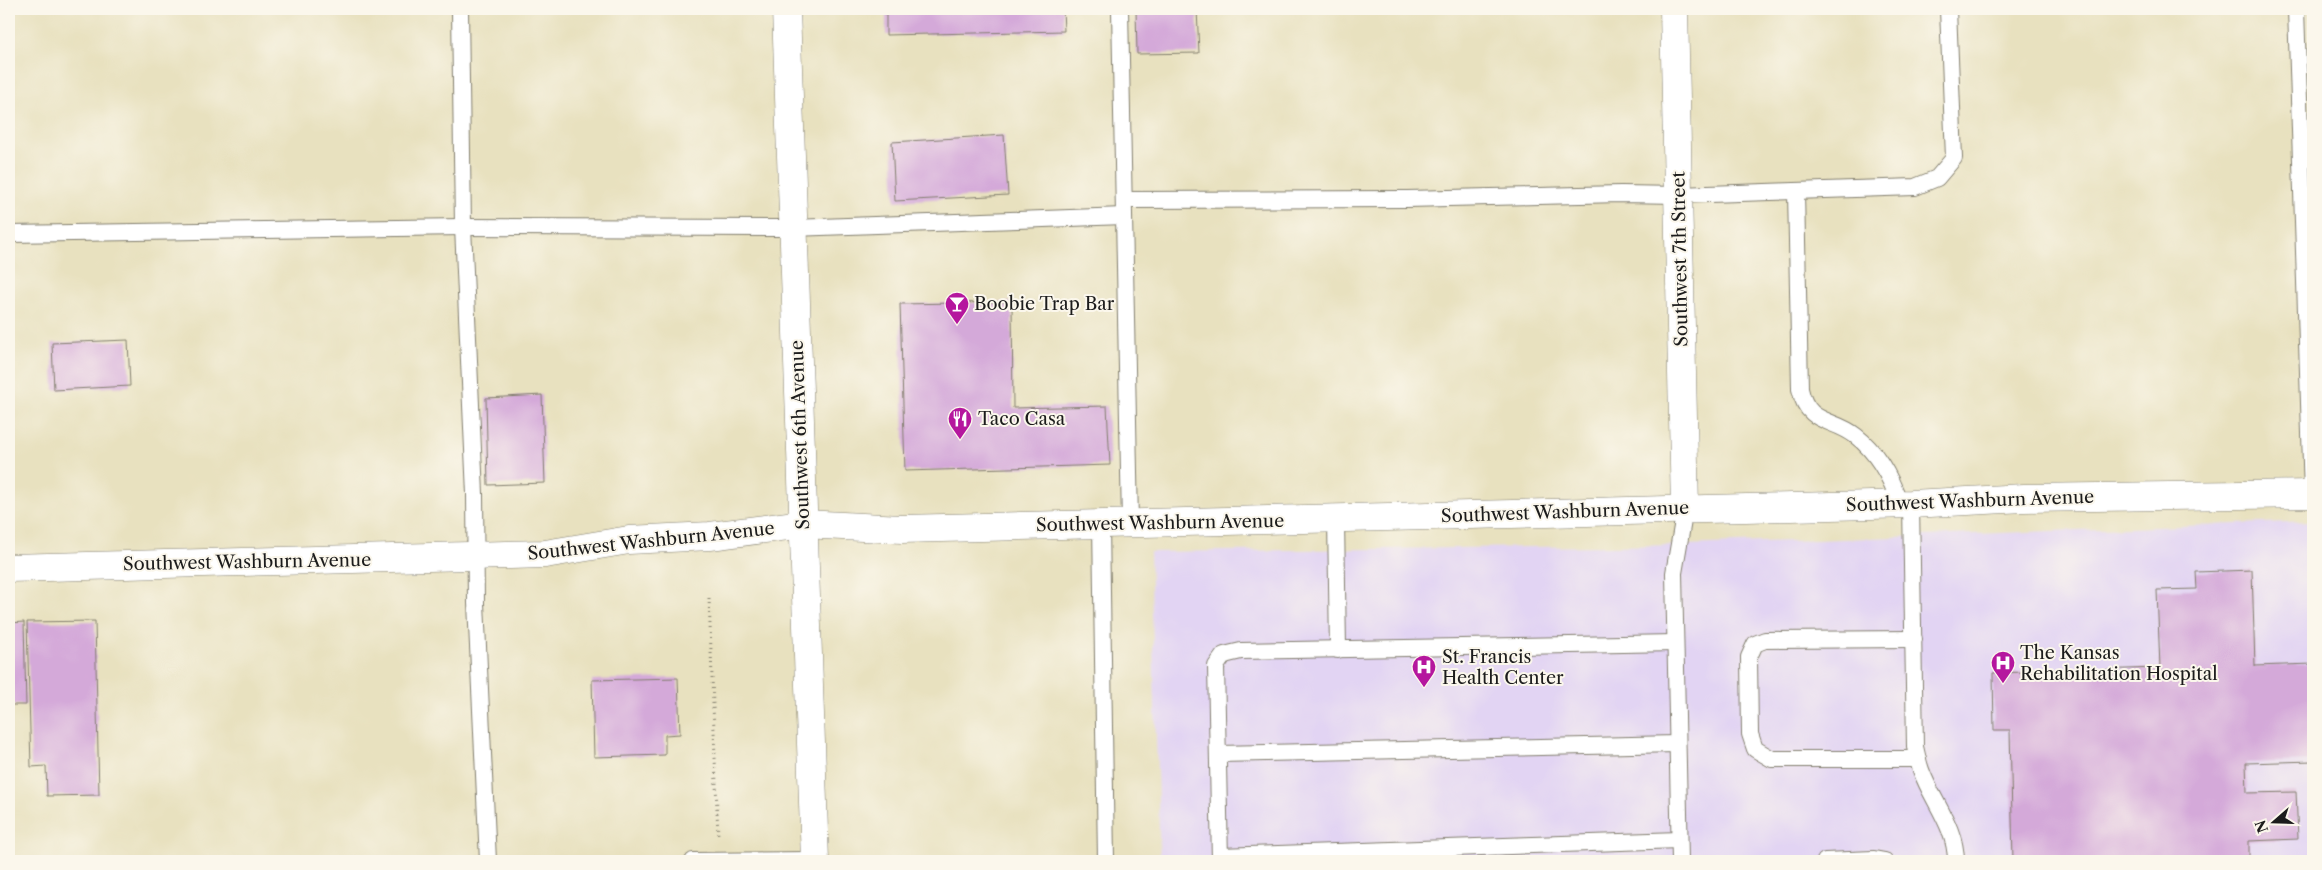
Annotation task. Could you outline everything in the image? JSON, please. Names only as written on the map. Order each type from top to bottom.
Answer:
[{"type":"main road","name":"Southwest 6th Avenue","points":[[786,9],[815,860]]},
{"type":"main road","name":"Southwest 7th Street","points":[[1674,9],[1685,509]]},
{"type":"main road","name":"Southwest Washburn Avenue","points":[[9,568],[545,554],[628,540],[710,536],[803,524],[902,529],[1906,504],[2024,498],[2313,494]]},
{"type":"lane","points":[[460,9],[463,227],[476,556],[476,603],[488,861]]},
{"type":"lane","points":[[1120,9],[1130,523]]},
{"type":"lane","points":[[9,234],[463,227],[793,228],[1124,208],[1397,199],[1621,194],[1678,195],[1915,187],[1937,178],[1954,158],[1948,9]]},
{"type":"lane","points":[[2296,9],[2306,83],[2313,494]]},
{"type":"lane","points":[[1796,191],[1800,389],[1803,403],[1810,413],[1855,435],[1874,452],[1906,504],[1914,639],[1915,747],[1921,770],[1950,828],[1956,852],[1956,861]]},
{"type":"lane","points":[[1680,861],[1674,573],[1685,509]]},
{"type":"lane","points":[[1336,519],[1338,650]]},
{"type":"lane","points":[[1101,524],[1106,861]]},
{"type":"lane","points":[[1914,639],[1765,640],[1755,644],[1749,657],[1750,734],[1755,749],[1772,759],[1918,759]]},
{"type":"lane","points":[[1675,642],[1241,651],[1224,655],[1216,666],[1220,859],[1680,840]]},
{"type":"lane","points":[[1218,754],[1677,744]]},
{"type":"lane","points":[[1826,861],[1874,859],[1885,861]]},
{"type":"lane","points":[[693,861],[815,860]]},
{"type":"path","points":[[709,598],[719,861]]},
{"type":"shaded area","points":[[2313,521],[2313,861],[1160,861],[1150,552],[1686,545]]},
{"type":"building","points":[[886,9],[1063,9],[1064,31],[886,35]]},
{"type":"building","points":[[1136,9],[1197,9],[1199,53],[1137,54]]},
{"type":"building","points":[[1004,135],[1008,195],[895,201],[892,142]]},
{"type":"building","points":[[1012,302],[1013,408],[1107,406],[1110,465],[905,471],[900,304]]},
{"type":"building","points":[[128,340],[130,386],[54,390],[52,343]]},
{"type":"building","points":[[542,395],[545,483],[488,485],[486,398]]},
{"type":"building","points":[[2252,570],[2255,666],[2313,664],[2313,761],[2246,763],[2247,793],[2296,792],[2298,839],[2249,841],[2249,861],[2013,861],[2010,730],[1994,730],[1993,673],[2160,668],[2157,590],[2197,589],[2196,572]]},
{"type":"building","points":[[95,621],[99,795],[47,796],[46,766],[31,767],[27,622]]},
{"type":"building","points":[[24,622],[26,705],[9,705],[9,623]]},
{"type":"building","points":[[678,678],[680,734],[665,735],[665,755],[594,757],[592,680]]},
{"type":"place","name":"Boobie Trap Bar","points":[[957,325]]},
{"type":"place","name":"Taco Casa","points":[[960,440]]},
{"type":"place","name":"The Kansas Rehabilitation Hospital","points":[[2003,684]]},
{"type":"place","name":"St. Francis Health Center","points":[[1424,688]]}]
